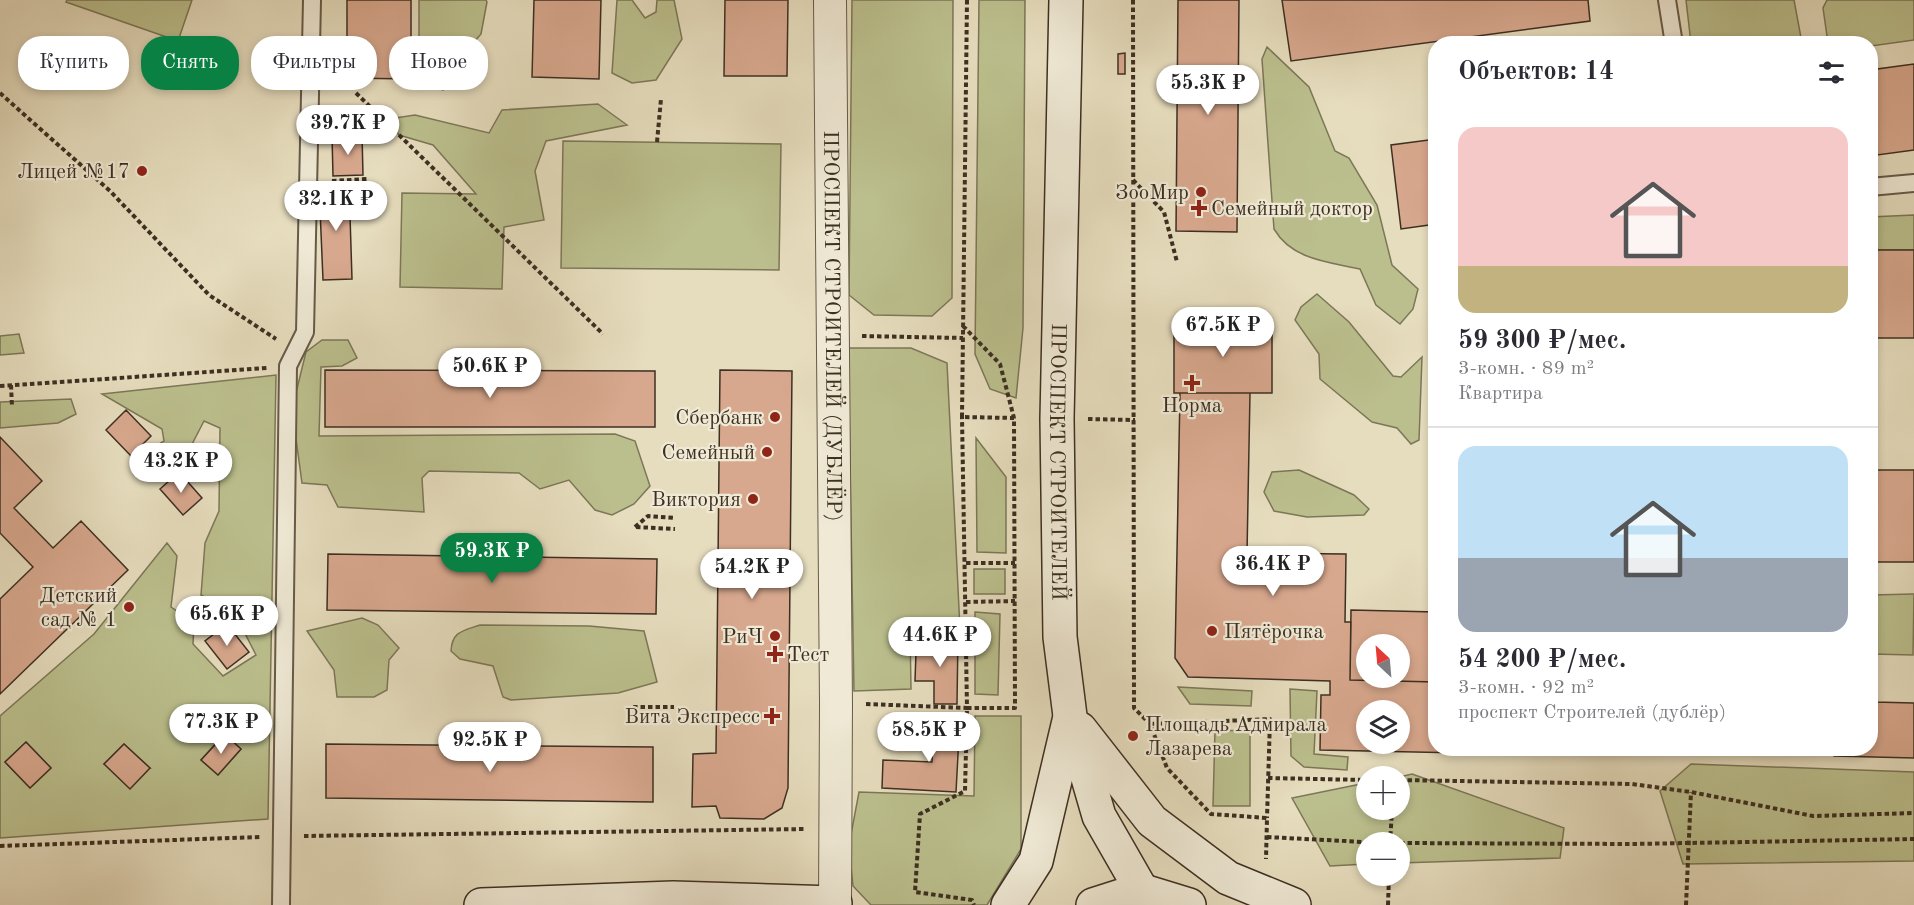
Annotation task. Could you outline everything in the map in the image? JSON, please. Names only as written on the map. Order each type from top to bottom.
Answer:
[{"type":"street","name":"ПРОСПЕКТ СТРОИТЕЛЕЙ (ДУБЛЁР)","points":[[830,0],[836,904]]},
{"type":"street","name":"ПРОСПЕКТ СТРОИТЕЛЕЙ","points":[[1066,0],[1057,419],[1060,637],[1070,716],[1100,816],[1142,900]]},
{"type":"street","points":[[1008,905],[1036,861],[1070,716]]},
{"type":"street","points":[[1070,716],[1152,821],[1228,878],[1294,905]]},
{"type":"street","points":[[481,905],[673,898],[836,904]]},
{"type":"street","points":[[1093,905],[1142,900],[1189,905]]},
{"type":"lane","points":[[281,905],[288,366],[304,332],[312,0]]},
{"type":"lane","points":[[1667,0],[1673,36]]},
{"type":"lane","points":[[1878,186],[1914,183]]},
{"type":"path","points":[[967,0],[962,417],[967,708],[964,792],[920,814],[915,892],[972,900],[974,905]]},
{"type":"path","points":[[1133,0],[1134,708],[1150,724],[1167,768],[1211,814],[1267,818]]},
{"type":"path","points":[[0,93],[110,191],[208,295],[280,341],[288,366],[0,386]]},
{"type":"path","points":[[356,93],[603,334]]},
{"type":"path","points":[[657,142],[661,99]]},
{"type":"path","points":[[307,182],[367,179]]},
{"type":"path","points":[[1132,180],[1164,213],[1177,262]]},
{"type":"path","points":[[836,704],[1015,708],[1014,418],[1000,364],[963,326]]},
{"type":"path","points":[[832,335],[963,338]]},
{"type":"path","points":[[11,385],[12,407]]},
{"type":"path","points":[[962,417],[1014,418]]},
{"type":"path","points":[[1088,419],[1135,420]]},
{"type":"path","points":[[675,518],[648,516],[635,527],[675,529]]},
{"type":"path","points":[[966,563],[1015,563]]},
{"type":"path","points":[[966,602],[1015,601]]},
{"type":"path","points":[[633,707],[674,707]]},
{"type":"path","points":[[1150,724],[1269,719],[1266,866]]},
{"type":"path","points":[[1268,778],[1356,780]]},
{"type":"path","points":[[1410,780],[1632,784],[1691,792],[1812,816],[1914,813]]},
{"type":"path","points":[[1686,905],[1691,792]]},
{"type":"path","points":[[0,846],[283,836],[807,830]]},
{"type":"path","points":[[1267,837],[1356,842]]},
{"type":"path","points":[[1410,843],[1689,843],[1914,839]]},
{"type":"path","points":[[1388,905],[1389,886]]},
{"type":"green space","points":[[67,0],[192,0],[180,36],[164,36],[66,2]]},
{"type":"green space","points":[[419,0],[486,0],[479,36],[419,36]]},
{"type":"green space","points":[[617,0],[632,0],[645,18],[656,12],[657,0],[674,0],[682,39],[656,80],[632,83],[612,73]]},
{"type":"green space","points":[[852,0],[953,0],[952,298],[932,316],[874,315],[849,295]]},
{"type":"green space","points":[[979,0],[1025,0],[1023,328],[1016,398],[990,389],[975,354]]},
{"type":"green space","points":[[1686,0],[1794,0],[1801,36],[1690,36]]},
{"type":"green space","points":[[1827,0],[1914,0],[1914,40],[1878,45],[1878,36],[1827,36],[1823,8]]},
{"type":"green space","points":[[1267,47],[1309,87],[1335,151],[1349,158],[1377,205],[1392,265],[1418,289],[1413,309],[1400,324],[1376,305],[1360,269],[1312,258],[1301,253],[1282,239],[1274,229],[1262,59]]},
{"type":"green space","points":[[598,104],[627,125],[546,141],[535,171],[544,220],[504,227],[502,289],[400,287],[402,193],[476,194],[433,145],[399,135],[388,119],[415,115],[489,133],[502,110]]},
{"type":"green space","points":[[563,141],[781,144],[779,270],[561,268]]},
{"type":"green space","points":[[1914,215],[1914,250],[1878,250],[1878,217]]},
{"type":"green space","points":[[1317,294],[1349,322],[1393,376],[1401,377],[1422,357],[1419,440],[1411,444],[1397,428],[1372,422],[1320,379],[1319,354],[1295,320],[1301,307]]},
{"type":"green space","points":[[19,334],[24,353],[0,355],[0,336]]},
{"type":"green space","points":[[322,340],[348,340],[357,358],[342,366],[321,367],[319,436],[615,434],[635,441],[650,486],[634,504],[612,515],[595,510],[569,480],[540,489],[519,473],[429,471],[422,478],[424,512],[338,507],[327,485],[302,483],[292,409],[306,352]]},
{"type":"green space","points":[[848,348],[911,348],[947,363],[960,629],[910,630],[911,689],[854,691]]},
{"type":"green space","points":[[276,375],[268,819],[0,838],[0,716],[94,634],[167,543],[177,556],[171,607],[194,623],[193,644],[223,676],[256,655],[237,618],[201,595],[205,543],[219,511],[220,428],[204,421],[188,452],[153,466],[147,452],[164,441],[162,429],[102,394]],"holes":[[[224,734],[241,749],[218,775],[201,760]],[[26,742],[51,768],[30,788],[5,762]],[[124,744],[150,768],[104,764]]]},
{"type":"green space","points":[[71,399],[76,414],[58,423],[0,428],[0,402]]},
{"type":"green space","points":[[976,438],[1006,477],[1006,553],[977,552]]},
{"type":"green space","points":[[1299,470],[1354,495],[1369,509],[1364,515],[1307,517],[1274,511],[1264,492],[1272,472]]},
{"type":"green space","points":[[974,569],[1005,569],[1005,594],[974,594]]},
{"type":"green space","points":[[1914,594],[1913,655],[1878,654],[1878,595]]},
{"type":"green space","points":[[975,612],[1000,614],[998,695],[975,694]]},
{"type":"green space","points":[[362,618],[378,625],[399,648],[389,660],[387,690],[374,697],[337,697],[334,670],[307,631]]},
{"type":"green space","points":[[480,625],[589,626],[644,631],[657,682],[618,693],[511,700],[503,697],[493,666],[460,659],[451,651],[456,636]]},
{"type":"green space","points":[[1178,687],[1252,691],[1251,706],[1190,704]]},
{"type":"green space","points":[[1290,689],[1317,691],[1314,754],[1348,757],[1347,770],[1304,767],[1291,756]]},
{"type":"green space","points":[[975,716],[1021,716],[1021,849],[987,905],[871,905],[853,886],[849,845],[859,792],[974,796]]},
{"type":"green space","points":[[1215,730],[1250,731],[1250,806],[1213,806]]},
{"type":"green space","points":[[1691,764],[1914,772],[1914,861],[1683,864],[1660,791]]},
{"type":"green space","points":[[1410,774],[1564,828],[1560,858],[1410,863],[1410,832],[1356,832],[1356,865],[1330,866],[1292,798],[1356,785],[1356,820],[1410,820]]},
{"type":"building","points":[[347,0],[411,0],[411,36],[389,36],[389,79],[377,78],[377,36],[347,36]]},
{"type":"building","points":[[534,0],[601,0],[599,79],[532,77]]},
{"type":"building","points":[[725,0],[788,0],[787,76],[724,76]]},
{"type":"building","points":[[1178,0],[1239,0],[1237,232],[1176,231]]},
{"type":"building","points":[[1282,0],[1588,0],[1590,21],[1478,36],[1428,36],[1428,43],[1291,61]]},
{"type":"building","points":[[1125,53],[1125,74],[1118,74],[1118,54]]},
{"type":"building","points":[[1914,64],[1914,150],[1878,155],[1878,69]]},
{"type":"building","points":[[362,135],[363,175],[333,176],[332,136]]},
{"type":"building","points":[[1428,140],[1428,225],[1401,229],[1391,145]]},
{"type":"building","points":[[349,184],[352,279],[323,280],[319,185]]},
{"type":"building","points":[[1878,250],[1914,250],[1914,338],[1878,338]]},
{"type":"building","points":[[1174,323],[1272,323],[1272,393],[1174,393]]},
{"type":"building","points":[[325,370],[655,371],[655,427],[325,427]]},
{"type":"building","points":[[720,370],[792,371],[788,788],[782,808],[764,819],[720,818],[716,806],[692,807],[693,754],[716,753]]},
{"type":"building","points":[[1180,393],[1250,393],[1247,553],[1346,554],[1345,622],[1351,622],[1350,680],[1356,680],[1356,688],[1410,688],[1410,681],[1428,682],[1428,752],[1410,752],[1410,700],[1356,700],[1356,751],[1320,750],[1321,695],[1330,695],[1330,681],[1188,677],[1175,658]]},
{"type":"building","points":[[126,410],[151,436],[131,456],[106,430]]},
{"type":"building","name":"Детский сад № 1","points":[[0,437],[42,481],[14,508],[53,548],[81,521],[128,570],[0,694],[0,599],[33,567],[0,533]]},
{"type":"building","points":[[1878,470],[1914,470],[1914,562],[1878,562]]},
{"type":"building","points":[[179,472],[202,498],[183,515],[160,489]]},
{"type":"building","points":[[328,554],[657,559],[656,614],[327,610]]},
{"type":"building","points":[[1351,610],[1428,612],[1428,682],[1410,681],[1410,634],[1356,634],[1356,680],[1350,680]]},
{"type":"building","points":[[227,624],[249,652],[227,669],[205,641]]},
{"type":"building","points":[[933,635],[958,635],[957,704],[934,704],[934,681],[915,681],[916,652],[933,652]]},
{"type":"building","points":[[1878,702],[1914,703],[1914,758],[1834,756],[1878,756]]},
{"type":"building","points":[[934,716],[960,717],[956,792],[882,788],[883,760],[932,762]]},
{"type":"building","points":[[225,734],[241,749],[218,775],[201,760]]},
{"type":"building","points":[[26,742],[51,768],[30,788],[5,762]]},
{"type":"building","points":[[124,744],[150,768],[130,789],[104,764]]},
{"type":"building","points":[[326,744],[653,747],[653,802],[326,798]]},
{"type":"place","name":"Лицей №17","points":[[142,171]]},
{"type":"place","name":"ЗооМир","points":[[1201,192]]},
{"type":"place","name":"Семейный доктор","points":[[1199,208]]},
{"type":"place","name":"Норма","points":[[1192,383]]},
{"type":"place","name":"Сбербанк","points":[[775,417]]},
{"type":"place","name":"Семейный","points":[[767,452]]},
{"type":"place","name":"Виктория","points":[[753,499]]},
{"type":"place","name":"Детский сад № 1","points":[[129,607]]},
{"type":"place","name":"Пятёрочка","points":[[1212,631]]},
{"type":"place","name":"РиЧ","points":[[775,636]]},
{"type":"place","name":"Тест","points":[[775,654]]},
{"type":"place","name":"Вита Экспресс","points":[[772,716]]},
{"type":"place","name":"Площадь Адмирала Лазарева","points":[[1133,736]]}]
